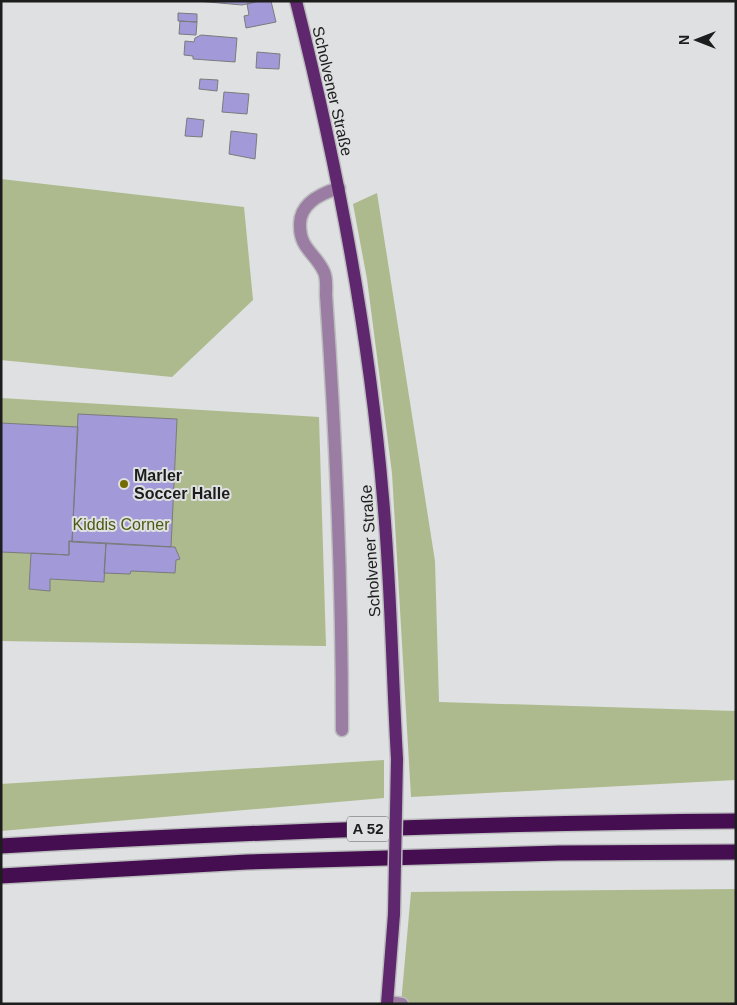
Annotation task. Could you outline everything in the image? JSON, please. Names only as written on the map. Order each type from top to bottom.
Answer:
[{"type":"highway","name":"A 52","points":[[1,846],[247,832],[561,823],[736,821]]},
{"type":"highway","name":"A 52","points":[[1,876],[247,862],[559,853],[736,852]]},
{"type":"main road","name":"Scholvener Straße","points":[[296,1],[339,188],[361,318],[382,487],[391,606],[397,759],[394,914],[388,1003]]},
{"type":"street","name":"Scholvener Straße","points":[[339,188],[323,192],[312,201],[302,211],[300,224],[302,243],[325,273],[335,430],[342,730]]},
{"type":"street","points":[[388,1003],[402,1004]]},
{"type":"green space","points":[[1,179],[244,207],[253,300],[172,377],[1,360]]},
{"type":"green space","points":[[377,193],[435,561],[439,702],[736,711],[736,780],[411,797],[392,473],[367,279],[353,204]]},
{"type":"green space","name":"Kiddis Corner","points":[[1,398],[319,417],[326,646],[1,641]]},
{"type":"green space","points":[[384,760],[384,798],[1,831],[1,784]]},
{"type":"green space","points":[[736,889],[736,1004],[401,1004],[411,892]]},
{"type":"building","points":[[197,1],[259,1],[242,5]]},
{"type":"building","points":[[271,1],[276,22],[246,28],[244,16],[249,15],[247,4]]},
{"type":"building","points":[[178,13],[197,14],[197,22],[178,21]]},
{"type":"building","points":[[180,21],[197,22],[196,35],[179,34]]},
{"type":"building","points":[[201,35],[237,38],[235,62],[193,59],[193,56],[184,55],[185,41],[194,42],[195,38]]},
{"type":"building","points":[[257,52],[280,54],[279,69],[256,68]]},
{"type":"building","points":[[200,79],[218,80],[217,91],[199,89]]},
{"type":"building","points":[[224,92],[249,94],[247,114],[222,112]]},
{"type":"building","points":[[187,118],[204,120],[202,137],[185,136]]},
{"type":"building","points":[[231,131],[257,134],[255,159],[229,154]]},
{"type":"building","name":"Marler Soccer Halle","points":[[78,414],[177,419],[171,547],[72,542]]},
{"type":"building","points":[[1,423],[78,427],[72,542],[69,541],[69,555],[1,552]]},
{"type":"building","points":[[69,541],[106,543],[104,582],[50,579],[50,591],[29,589],[31,553],[69,555]]},
{"type":"building","points":[[106,543],[175,547],[180,559],[176,560],[175,573],[131,571],[130,574],[104,573]]},
{"type":"place","name":"Marler Soccer Halle","points":[[124,484]]}]
